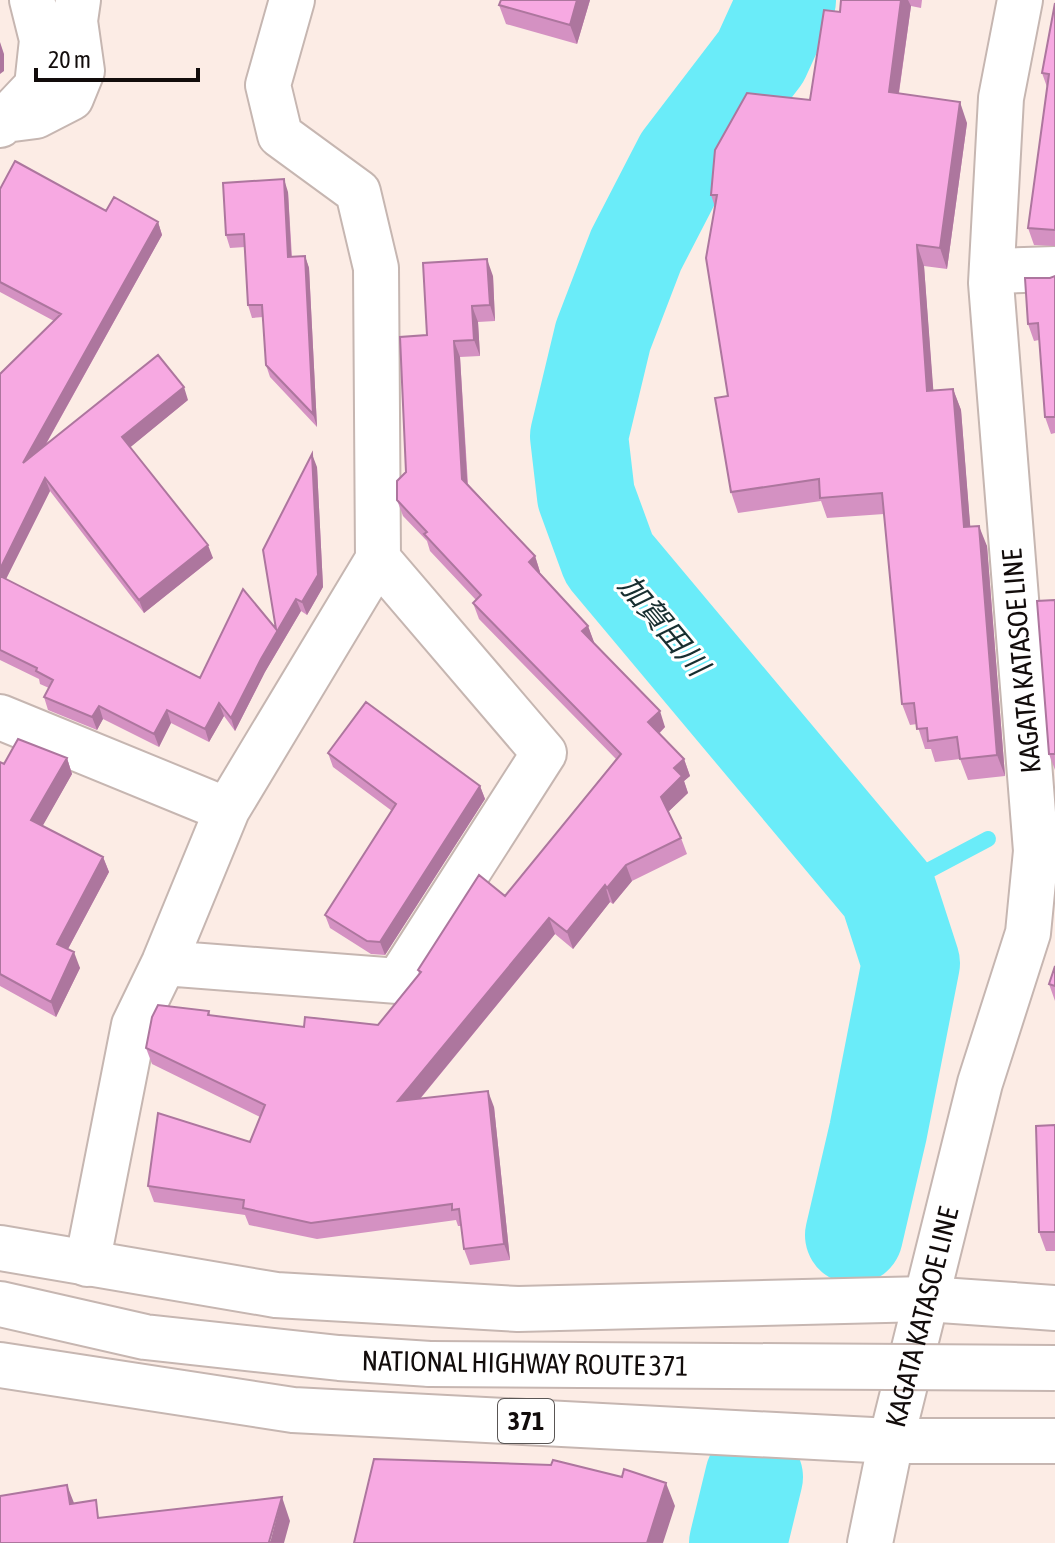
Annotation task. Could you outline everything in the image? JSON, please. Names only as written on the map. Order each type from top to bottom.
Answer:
[{"type":"main road","points":[[2,122],[37,86],[42,40],[32,0]]},
{"type":"main road","points":[[2,122],[36,116],[71,98],[82,71],[75,21],[78,0]]},
{"type":"main road","points":[[87,1264],[134,1025],[164,963],[227,810],[378,559],[376,268],[358,192],[280,135],[268,85],[292,0]]},
{"type":"main road","name":"KAGATA KATASOE LINE","points":[[870,1543],[891,1441],[980,1083],[1028,933],[1046,849],[991,283],[1001,98],[1020,0]]},
{"type":"main road","points":[[992,271],[1055,269]]},
{"type":"main road","points":[[164,963],[398,981],[544,753],[378,559]]},
{"type":"main road","points":[[0,717],[227,810]]},
{"type":"main road","points":[[0,1248],[276,1295],[518,1309],[926,1299],[1055,1308]]},
{"type":"main road","name":"NATIONAL HIGHWAY ROUTE 371","points":[[0,1304],[145,1337],[339,1358],[430,1364],[1055,1368]]},
{"type":"main road","name":"371","points":[[0,1365],[293,1410],[891,1441],[1055,1441]]},
{"type":"building","points":[[501,0],[577,0],[570,25],[499,5]]},
{"type":"building","points":[[841,0],[901,0],[889,92],[960,102],[940,248],[917,245],[927,391],[953,389],[964,527],[979,526],[997,755],[960,759],[957,737],[928,741],[927,728],[917,729],[914,703],[902,704],[882,493],[820,498],[819,479],[731,492],[715,398],[728,396],[706,258],[717,195],[711,195],[715,150],[747,93],[810,100],[824,10],[840,12]]},
{"type":"building","points":[[1055,3],[1055,230],[1028,228],[1049,74],[1042,73]]},
{"type":"building","points":[[15,161],[106,211],[114,197],[158,222],[23,463],[158,355],[184,387],[122,437],[208,545],[139,600],[45,478],[0,569],[0,374],[61,314],[0,282],[0,189]]},
{"type":"building","points":[[284,179],[288,257],[305,256],[313,414],[266,365],[262,305],[248,305],[244,234],[226,235],[223,183]]},
{"type":"building","points":[[487,259],[490,305],[472,306],[474,340],[454,341],[462,479],[535,556],[529,562],[588,626],[582,631],[660,711],[648,722],[684,759],[674,768],[682,776],[661,797],[681,838],[626,865],[607,888],[605,885],[567,932],[549,918],[398,1101],[488,1091],[504,1244],[464,1249],[459,1209],[452,1210],[452,1204],[311,1223],[243,1208],[244,1200],[148,1186],[158,1113],[250,1142],[265,1105],[146,1048],[152,1017],[158,1005],[209,1011],[208,1015],[304,1027],[305,1017],[378,1025],[421,972],[418,970],[479,875],[505,896],[621,754],[473,603],[481,595],[397,500],[397,481],[406,472],[400,337],[427,335],[423,263]]},
{"type":"building","points":[[1055,276],[1055,417],[1045,417],[1038,323],[1028,324],[1025,278]]},
{"type":"building","points":[[312,454],[318,575],[302,602],[296,599],[231,718],[219,703],[205,729],[167,710],[154,734],[99,706],[92,717],[44,697],[53,680],[36,671],[37,668],[0,650],[0,576],[200,678],[243,589],[276,629],[263,550]]},
{"type":"building","points":[[1055,600],[1055,754],[1049,754],[1037,601]]},
{"type":"building","points":[[366,702],[480,786],[380,942],[367,941],[325,915],[396,804],[328,753]]},
{"type":"building","points":[[18,739],[67,758],[31,820],[103,857],[57,944],[74,952],[51,1002],[0,974],[0,762],[4,764]]},
{"type":"building","points":[[1055,966],[1055,986],[1049,984]]},
{"type":"building","points":[[1055,1125],[1055,1232],[1039,1232],[1036,1126]]},
{"type":"building","points":[[374,1459],[551,1465],[553,1460],[622,1477],[624,1469],[666,1483],[647,1543],[354,1543]]},
{"type":"building","points":[[67,1485],[70,1504],[96,1500],[98,1518],[282,1497],[269,1542],[283,1543],[0,1543],[0,1496]]},
{"type":"waterway","name":"加賀田川","points":[[787,0],[761,57],[683,159],[636,250],[603,336],[579,436],[586,496],[609,559],[888,892],[911,963],[854,1235]]},
{"type":"waterway","points":[[888,892],[988,839]]},
{"type":"waterway","name":"加賀田川","points":[[738,1543],[754,1477]]}]
